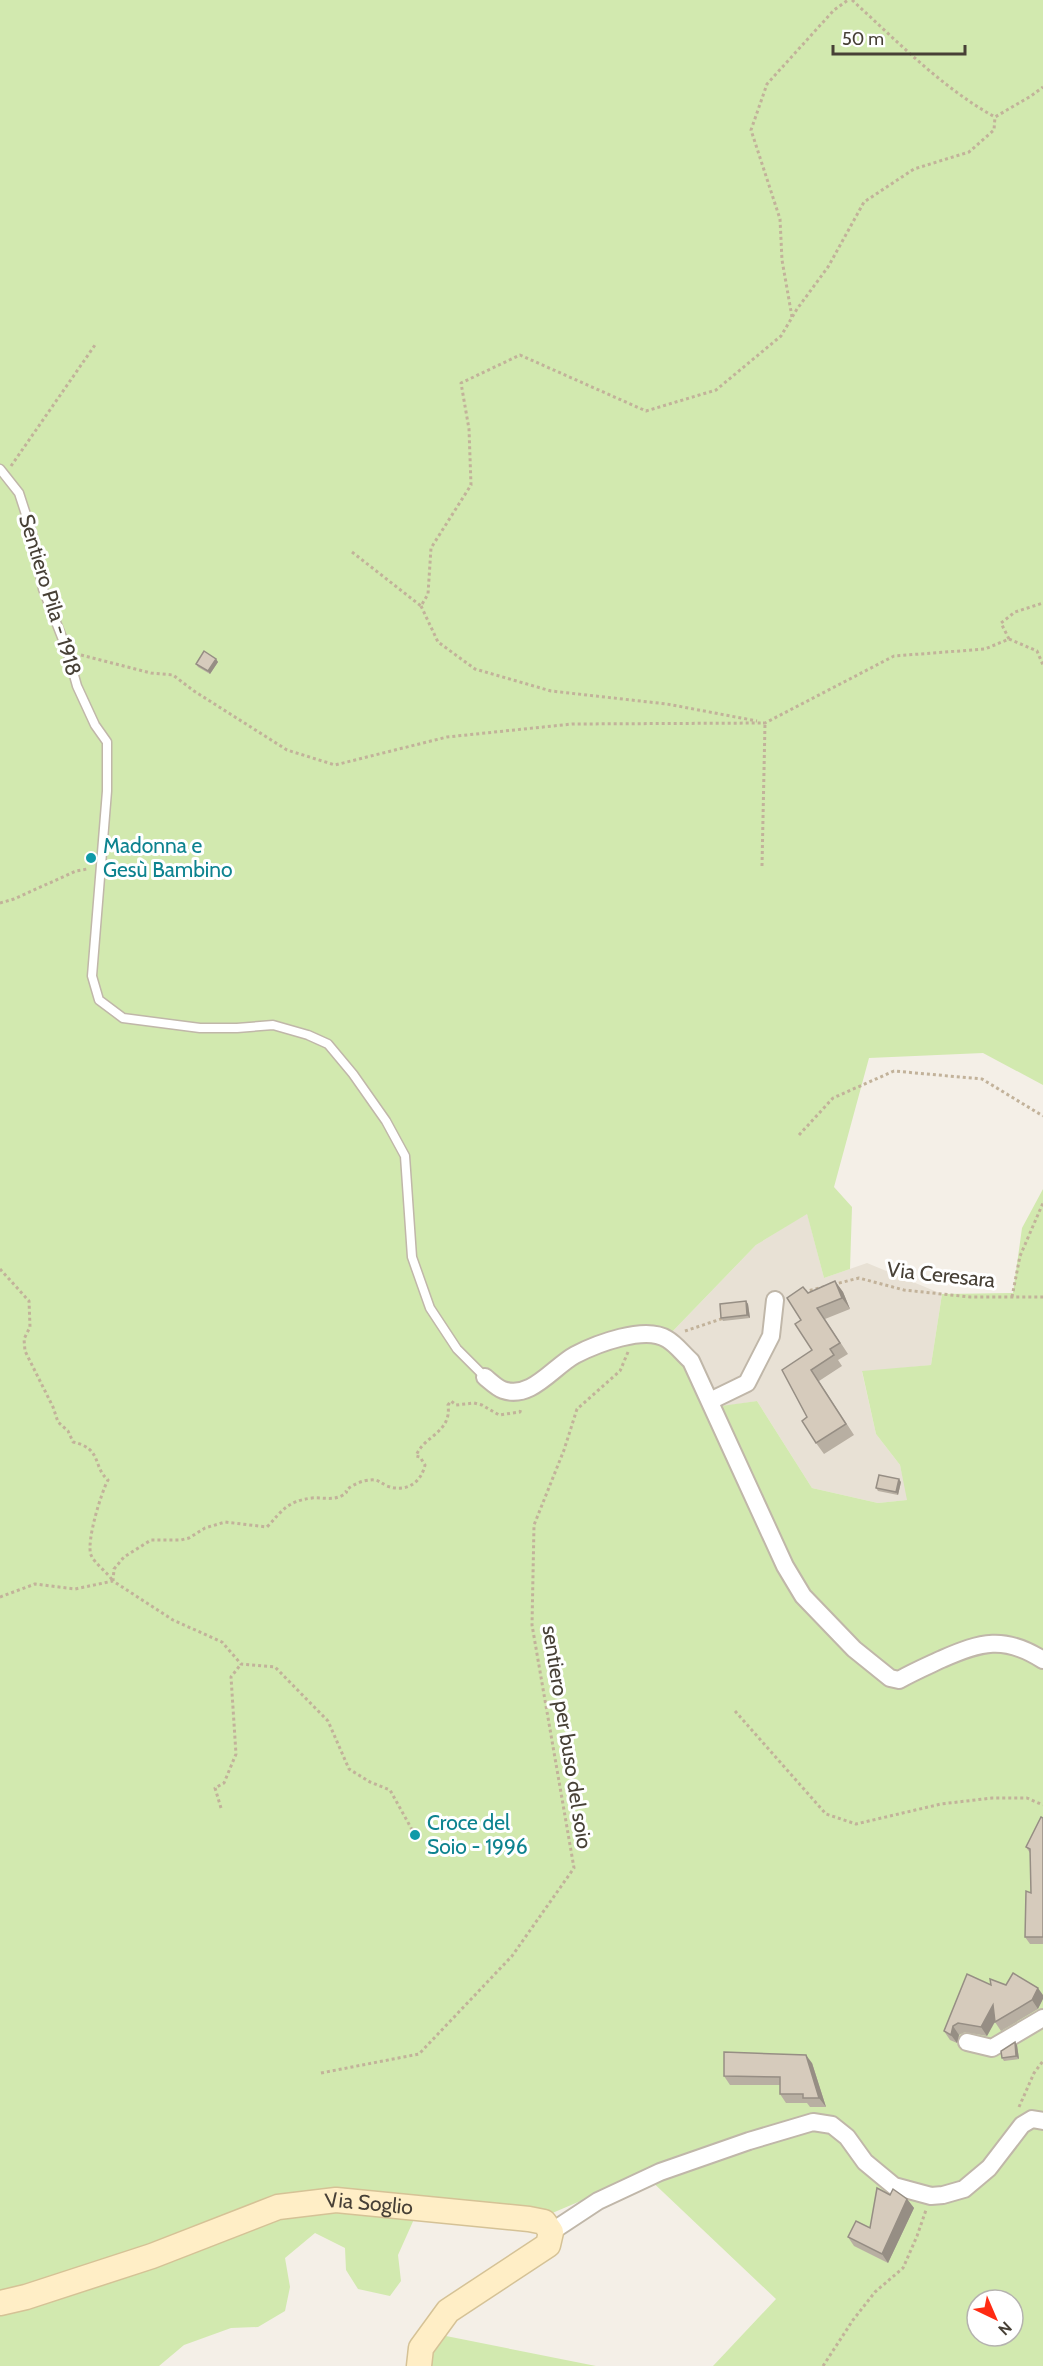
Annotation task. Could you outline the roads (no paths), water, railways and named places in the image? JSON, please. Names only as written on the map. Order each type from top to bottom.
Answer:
[{"type":"street","points":[[710,1401],[747,1383],[771,1336],[775,1300]]},
{"type":"street","points":[[485,1377],[503,1390],[520,1391],[537,1384],[574,1356],[614,1340],[636,1334],[666,1338],[691,1361],[775,1545],[803,1596],[855,1649],[890,1678],[899,1680],[969,1646],[998,1642],[1027,1650],[1043,1660]]},
{"type":"street","points":[[967,2042],[992,2048],[1043,2018]]},
{"type":"street","points":[[419,2366],[421,2348],[448,2311],[548,2245],[551,2232],[598,2201],[660,2172],[813,2121],[832,2125],[847,2137],[865,2162],[894,2186],[931,2196],[964,2189],[988,2168],[1022,2125],[1032,2119],[1043,2121]]},
{"type":"street","name":"Via Soglio","points":[[0,2303],[26,2297],[153,2256],[278,2207],[336,2200],[529,2219],[544,2222],[551,2232]]},
{"type":"lane","name":"Sentiero Pila - 1918","points":[[3,472],[19,493],[32,533],[44,589],[67,650],[77,686],[95,726],[107,742],[107,791],[92,976],[99,1000],[123,1018],[200,1028],[273,1025],[308,1035],[328,1044],[386,1120],[405,1156],[412,1257],[430,1308],[457,1349],[485,1377]]},
{"type":"place","name":"Madonna e Gesù Bambino","points":[[91,858]]},
{"type":"place","name":"Croce del Soio - 1996","points":[[415,1835]]}]
